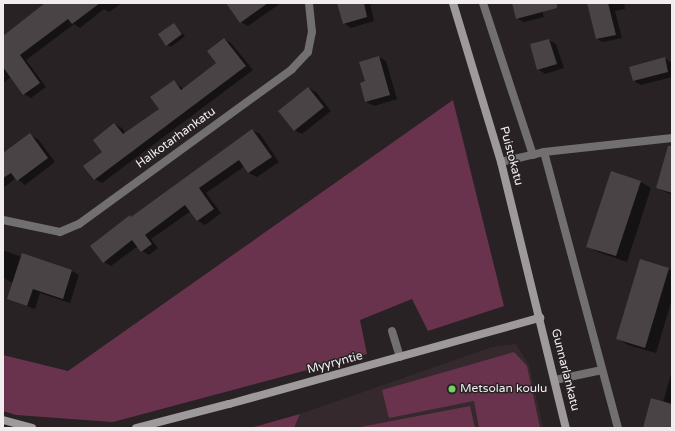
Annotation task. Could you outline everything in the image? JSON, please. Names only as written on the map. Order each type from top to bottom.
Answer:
[{"type":"street","name":"Halkotarhankatu","points":[[3,220],[60,232],[79,224],[292,69],[308,52],[312,32],[309,3]]},
{"type":"street","name":"Puistokatu","points":[[453,3],[501,162],[540,318]]},
{"type":"street","points":[[483,3],[533,155]]},
{"type":"street","points":[[501,162],[544,152],[672,138]]},
{"type":"street","points":[[544,152],[618,428]]},
{"type":"street","name":"Myyryntie","points":[[136,428],[540,318]]},
{"type":"street","name":"Gunnarlankatu","points":[[540,318],[566,428]]},
{"type":"street","points":[[392,331],[400,357]]},
{"type":"street","points":[[555,380],[602,370]]},
{"type":"street","points":[[3,420],[32,428]]},
{"type":"shaded area","points":[[453,100],[504,306],[428,331],[412,299],[360,320],[367,354],[113,422],[16,415],[3,411],[3,355],[68,371]]},
{"type":"shaded area","name":"Metsolan koulu","points":[[516,344],[529,365],[543,428],[294,428],[300,414],[492,347]]},
{"type":"shaded area","points":[[514,352],[527,366],[540,428],[479,428],[474,401],[389,418],[382,390]]},
{"type":"shaded area","points":[[470,406],[475,428],[355,428]]},
{"type":"shaded area","points":[[300,414],[294,428],[250,428]]},
{"type":"building","points":[[45,3],[100,3],[72,24],[68,19],[20,55],[40,83],[23,95],[3,67],[3,36]]},
{"type":"building","points":[[226,3],[268,3],[240,23]]},
{"type":"building","points":[[337,3],[364,3],[367,17],[343,24]]},
{"type":"building","points":[[512,3],[557,3],[557,8],[516,19]]},
{"type":"building","points":[[587,3],[608,3],[616,35],[596,39]]},
{"type":"building","points":[[174,23],[182,34],[166,46],[158,34]]},
{"type":"building","points":[[224,38],[246,66],[94,180],[83,166],[102,152],[93,140],[114,123],[123,134],[159,109],[150,97],[174,80],[181,90],[216,63],[207,51]]},
{"type":"building","points":[[549,39],[557,64],[537,70],[530,44]]},
{"type":"building","points":[[379,56],[390,95],[365,102],[360,83],[365,81],[359,62]]},
{"type":"building","points":[[665,57],[668,72],[633,81],[629,67]]},
{"type":"building","points":[[308,87],[324,107],[294,131],[278,111]]},
{"type":"building","points":[[252,129],[272,157],[248,173],[239,160],[199,188],[214,209],[197,221],[185,205],[145,235],[152,244],[141,252],[132,240],[103,263],[90,246],[130,215],[131,217]]},
{"type":"building","points":[[30,133],[48,158],[17,181],[11,173],[3,178],[3,153]]},
{"type":"building","points":[[668,146],[672,146],[672,193],[656,188]]},
{"type":"building","points":[[611,171],[641,181],[616,256],[586,247]]},
{"type":"building","points":[[22,253],[72,270],[63,299],[33,289],[27,306],[7,299]]},
{"type":"building","points":[[640,259],[669,268],[645,348],[616,339]]},
{"type":"building","points":[[651,398],[672,404],[672,428],[643,428]]},
{"type":"place","name":"Metsolan koulu","points":[[452,389]]}]
